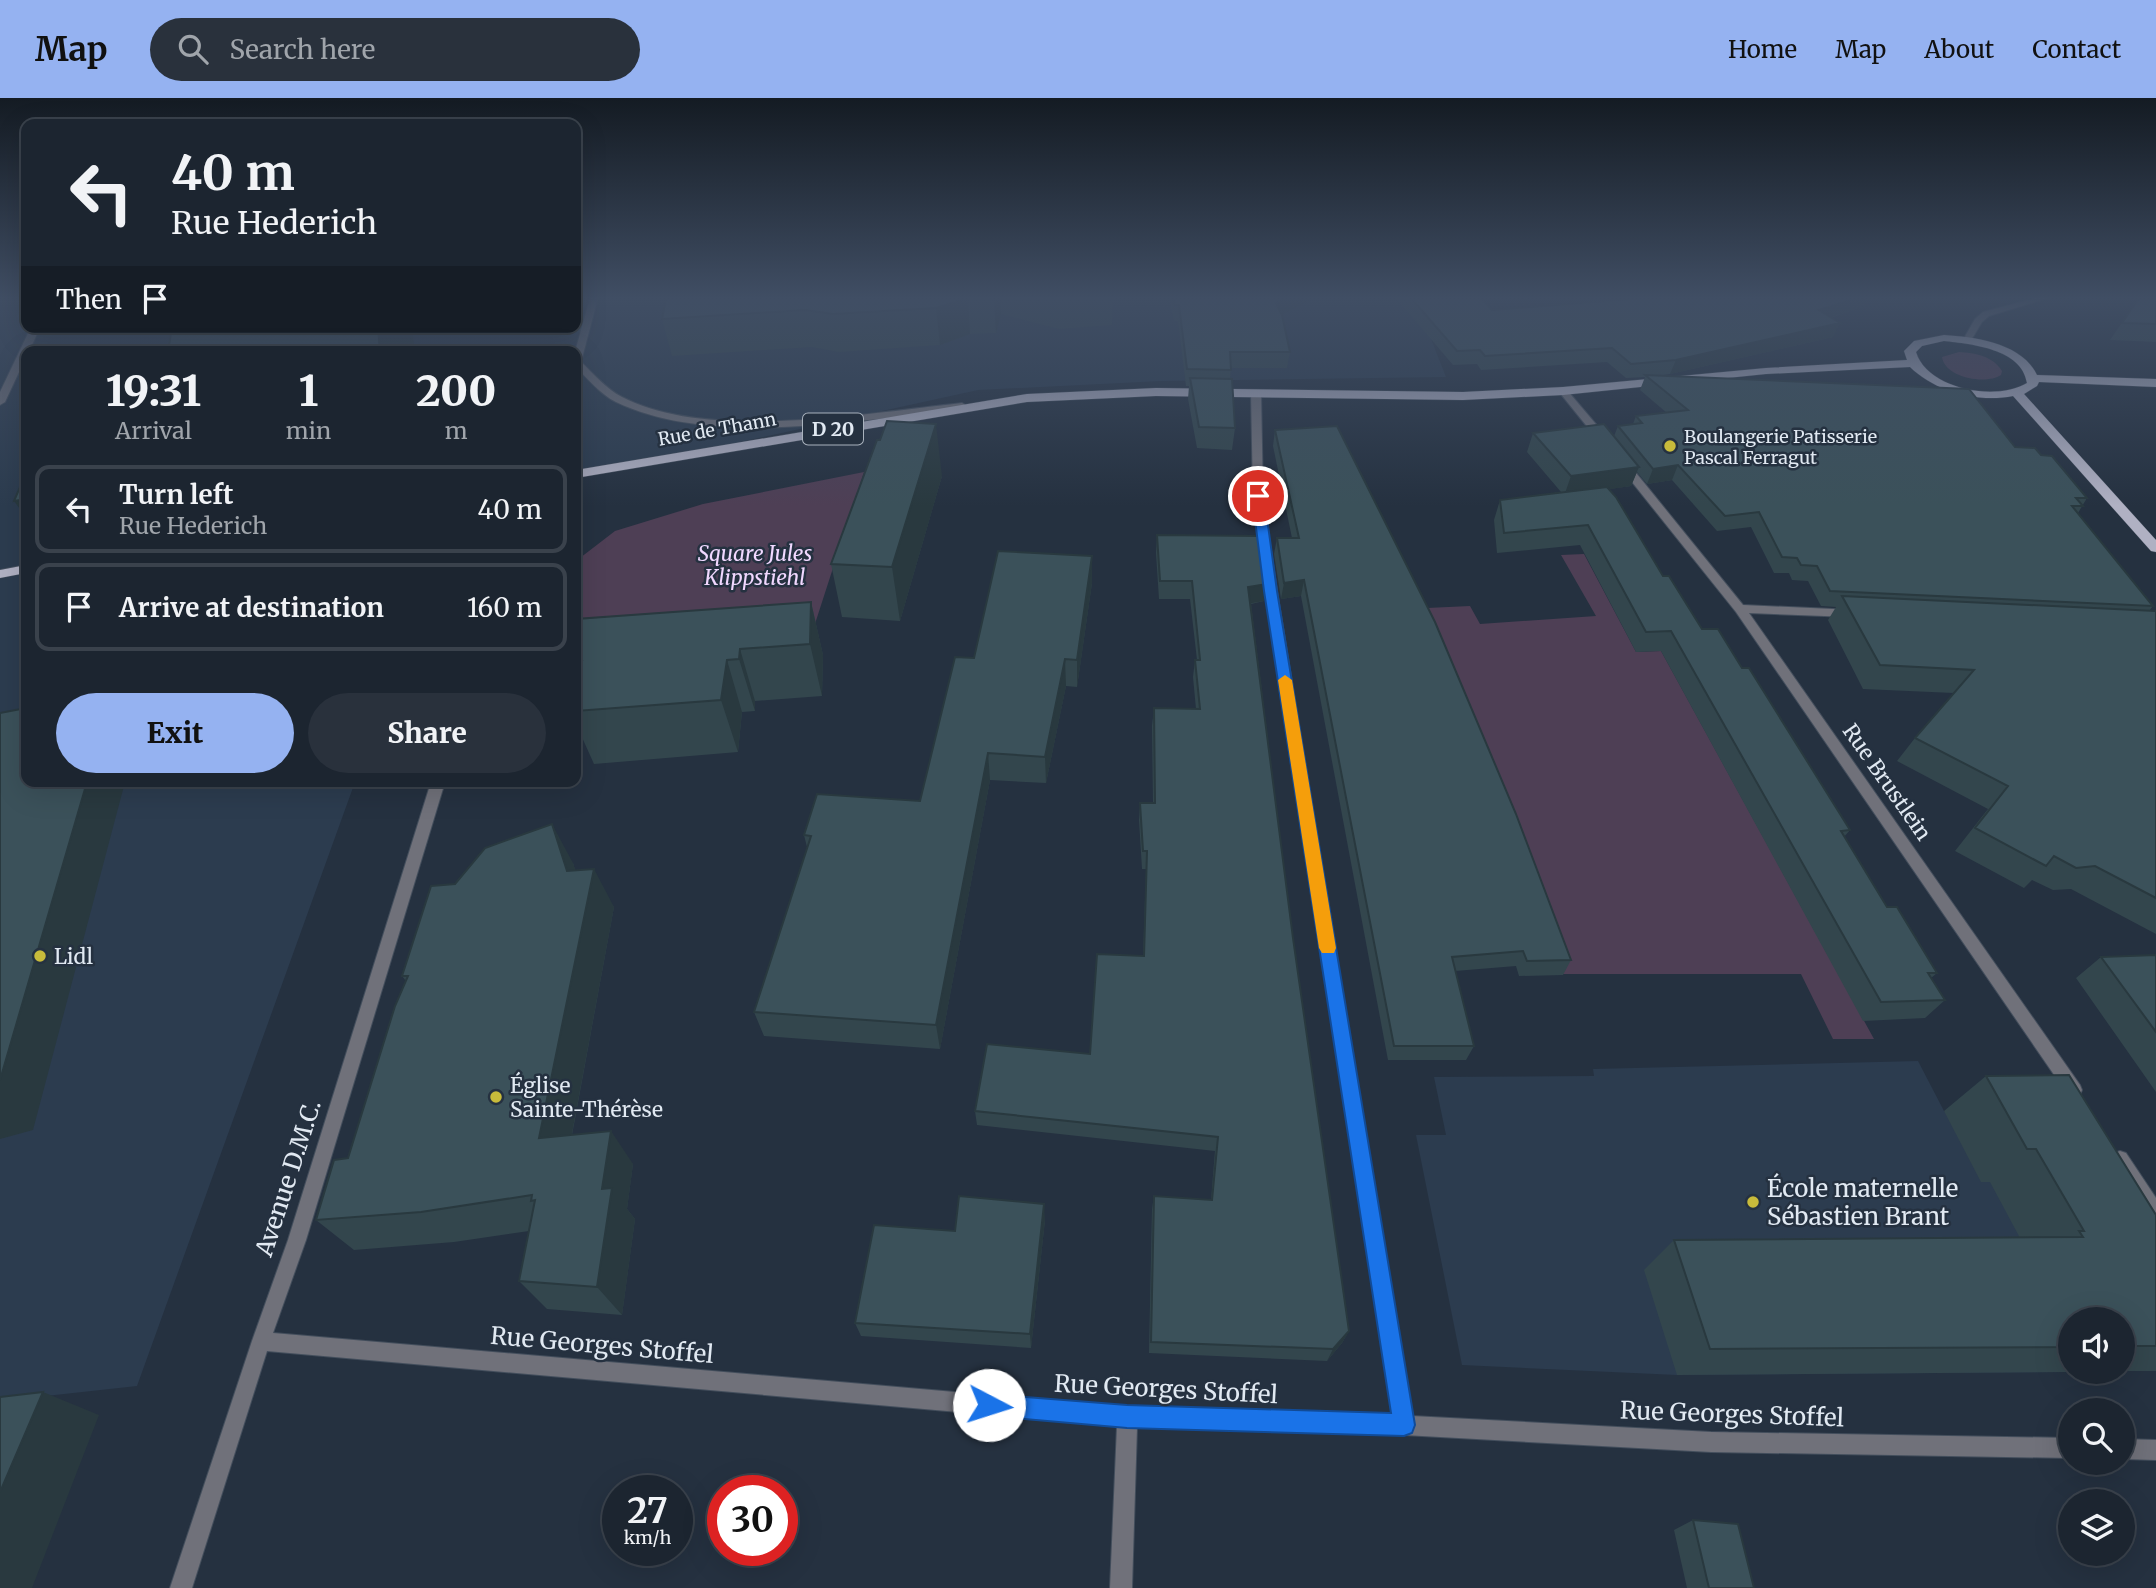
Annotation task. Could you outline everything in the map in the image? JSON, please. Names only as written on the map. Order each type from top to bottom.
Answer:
[{"type":"main road","name":"Rue de Thann","points":[[581,473],[967,406],[1085,393],[1463,396],[1563,391],[1766,371],[1829,368]]},
{"type":"main road","points":[[1918,368],[1933,379],[1962,390],[1993,395],[2017,393],[2030,387],[2034,378]]},
{"type":"main road","points":[[2028,368],[2034,378]]},
{"type":"main road","points":[[2034,378],[2156,383]]},
{"type":"main road","points":[[2017,393],[2156,548]]},
{"type":"main road","points":[[0,574],[21,570]]},
{"type":"street","points":[[0,402],[17,368]]},
{"type":"street","points":[[581,368],[617,399],[639,409],[679,419],[758,424],[967,406]]},
{"type":"street","name":"Rue Brustlein","points":[[1563,391],[1740,609],[2085,1106]]},
{"type":"street","points":[[1256,394],[1258,496],[1271,591],[1404,1425]]},
{"type":"street","points":[[1740,609],[1870,614]]},
{"type":"street","name":"Avenue D.M.C.","points":[[181,1588],[261,1341],[297,1240],[436,787]]},
{"type":"street","points":[[2116,1152],[2156,1213]]},
{"type":"street","name":"Rue Georges Stoffel","points":[[261,1341],[1127,1417],[1404,1425],[1711,1442],[2058,1448]]},
{"type":"street","points":[[1121,1588],[1127,1417]]},
{"type":"street","points":[[2135,1449],[2156,1450]]},
{"type":"shaded area","points":[[0,368],[21,368],[21,787],[353,787],[137,1386],[0,1401]]},
{"type":"shaded area","points":[[581,368],[1442,368],[1446,377],[1161,381],[978,390],[581,477]]},
{"type":"shaded area","name":"École maternelle Sébastien Brant","points":[[1918,1061],[1944,1111],[2156,1320],[2156,1371],[2135,1371],[2135,1307],[2058,1307],[2058,1372],[1677,1375],[1462,1365],[1416,1135],[1446,1135],[1434,1077],[1594,1076],[1593,1069]]},
{"type":"green space","points":[[1948,368],[1999,368],[2002,371],[2001,375],[1994,378],[1977,379],[1958,375]]},
{"type":"green space","name":"Square Jules Klippstiehl","points":[[864,472],[813,630],[581,652],[581,557],[615,531],[703,504]]},
{"type":"green space","points":[[1584,554],[1636,652],[1661,651],[1874,1039],[1833,1039],[1801,974],[1562,974],[1395,566],[1407,565],[1427,608],[1470,606],[1480,624],[1596,616],[1561,555]]},
{"type":"building","points":[[1231,368],[1231,370],[1187,369]]},
{"type":"building","points":[[1645,375],[1969,389],[2015,447],[2035,448],[2041,455],[2052,456],[2087,498],[2076,498],[2083,506],[2072,506],[2153,606],[1830,591],[1817,566],[1801,565],[1797,558],[1782,557],[1759,512],[1725,516],[1678,465],[1653,469],[1618,426],[1642,423],[1636,416],[1688,410]]},
{"type":"building","points":[[1190,378],[1232,379],[1235,428],[1199,427]]},
{"type":"building","points":[[887,421],[936,424],[892,567],[831,564],[877,440],[880,440]]},
{"type":"building","points":[[1604,424],[1639,467],[1571,476],[1533,433]]},
{"type":"building","points":[[1337,426],[1435,622],[1516,814],[1571,960],[1527,961],[1523,951],[1452,957],[1474,1046],[1394,1046],[1304,580],[1284,583],[1277,538],[1299,538],[1275,430]]},
{"type":"building","points":[[21,485],[21,500],[14,501]]},
{"type":"building","points":[[1607,487],[1616,497],[1663,576],[1669,576],[1702,629],[1718,629],[1742,668],[1749,668],[1850,830],[1841,831],[1887,907],[1897,907],[1937,973],[1928,973],[1945,1000],[1881,1002],[1671,631],[1646,632],[1588,525],[1504,533],[1500,500]]},
{"type":"building","points":[[1157,535],[1260,536],[1267,584],[1248,587],[1293,938],[1349,1331],[1333,1349],[1151,1342],[1154,1196],[1212,1200],[1218,1137],[975,1111],[987,1044],[1090,1054],[1097,954],[1144,956],[1147,851],[1143,851],[1140,803],[1155,803],[1154,708],[1200,709],[1195,660],[1200,660],[1192,581],[1160,581]]},
{"type":"building","points":[[998,551],[1092,556],[1077,660],[1065,659],[1045,757],[988,753],[936,1025],[754,1012],[811,836],[804,835],[817,794],[920,801],[955,657],[974,658]]},
{"type":"building","points":[[1842,596],[2156,611],[2156,898],[2095,866],[2076,868],[2054,856],[2046,866],[1975,828],[2008,786],[1915,738],[1974,670],[1880,665]]},
{"type":"building","points":[[811,602],[810,644],[740,649],[739,659],[727,660],[721,700],[581,711],[581,619]]},
{"type":"building","points":[[21,709],[21,787],[86,787],[0,1080],[0,713]]},
{"type":"building","name":"Église Sainte-Thérèse","points":[[552,824],[567,871],[594,869],[539,1138],[611,1131],[602,1189],[612,1188],[597,1287],[519,1281],[535,1200],[531,1201],[532,1195],[421,1212],[316,1220],[334,1160],[348,1158],[395,1006],[408,976],[402,976],[431,886],[455,884],[485,848]]},
{"type":"building","points":[[2156,955],[2156,1032],[2101,957]]},
{"type":"building","points":[[2069,1075],[2156,1215],[2156,1346],[2135,1346],[2135,1307],[2058,1307],[2058,1347],[1710,1349],[1674,1240],[2083,1237],[2079,1231],[2084,1231],[2036,1149],[2027,1149],[1986,1076]]},
{"type":"building","points":[[959,1196],[1044,1204],[1030,1334],[855,1323],[874,1225],[955,1231]]},
{"type":"building","points":[[43,1392],[0,1492],[0,1397]]},
{"type":"building","points":[[1693,1520],[1738,1524],[1754,1588],[1709,1588]]},
{"type":"slow traffic","points":[[1285,680],[1328,948]]},
{"type":"place","name":"Boulangerie Patisserie Pascal Ferragut","points":[[1670,446]]},
{"type":"place","name":"Lidl","points":[[40,956]]},
{"type":"place","name":"Église Sainte-Thérèse","points":[[496,1097]]},
{"type":"place","name":"École maternelle Sébastien Brant","points":[[1753,1202]]},
{"type":"route","points":[[989,1405],[1127,1417],[1404,1425],[1258,496]]}]
